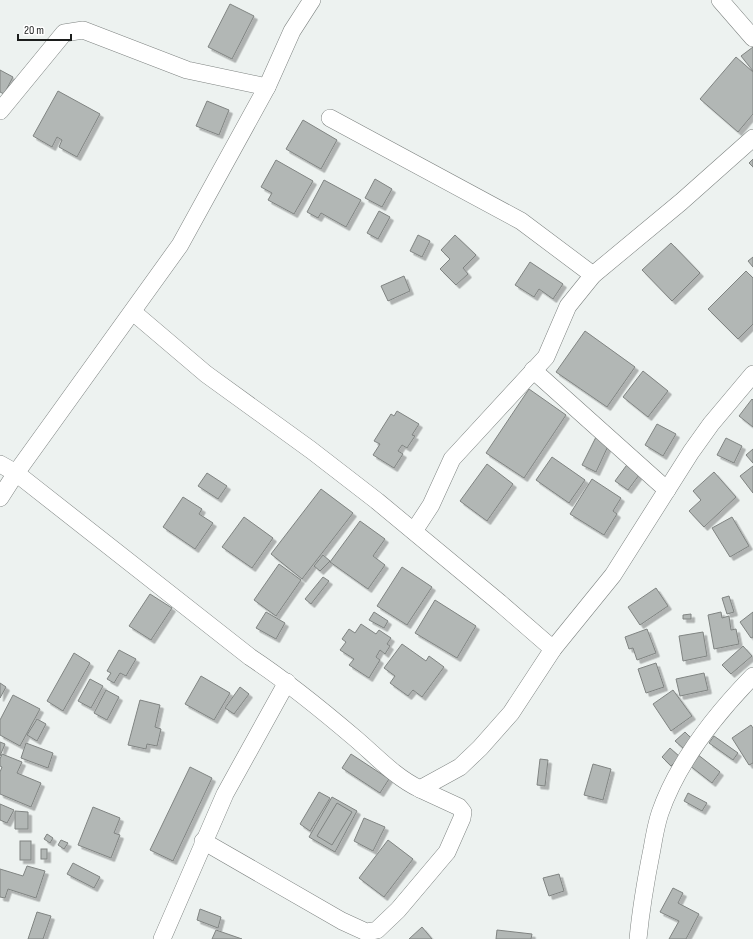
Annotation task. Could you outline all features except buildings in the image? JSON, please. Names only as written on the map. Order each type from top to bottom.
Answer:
[{"type":"street","points":[[0,498],[16,473],[180,245],[267,87],[292,31],[312,0]]},
{"type":"street","points":[[720,0],[753,38]]},
{"type":"street","points":[[0,111],[64,33],[83,30],[187,70],[267,87]]},
{"type":"street","points":[[330,118],[521,221],[593,275]]},
{"type":"street","points":[[414,531],[431,505],[452,459],[546,357],[568,306],[593,275],[681,202],[753,138]]},
{"type":"street","points":[[133,312],[206,374],[311,450],[414,531],[553,649]]},
{"type":"street","points":[[533,370],[667,490]]},
{"type":"street","points":[[420,789],[460,768],[480,748],[511,712],[553,649],[613,575],[691,452],[711,424],[750,383]]},
{"type":"street","points":[[0,464],[16,473],[250,657],[287,682],[358,741],[383,765],[406,782],[459,808],[463,812],[462,818],[447,852],[398,910],[374,932],[366,932],[342,920],[203,841]]},
{"type":"street","points":[[638,939],[643,893],[659,815],[666,798],[682,766],[701,738],[735,694],[753,676]]},
{"type":"street","points":[[162,939],[224,794],[287,682]]}]
